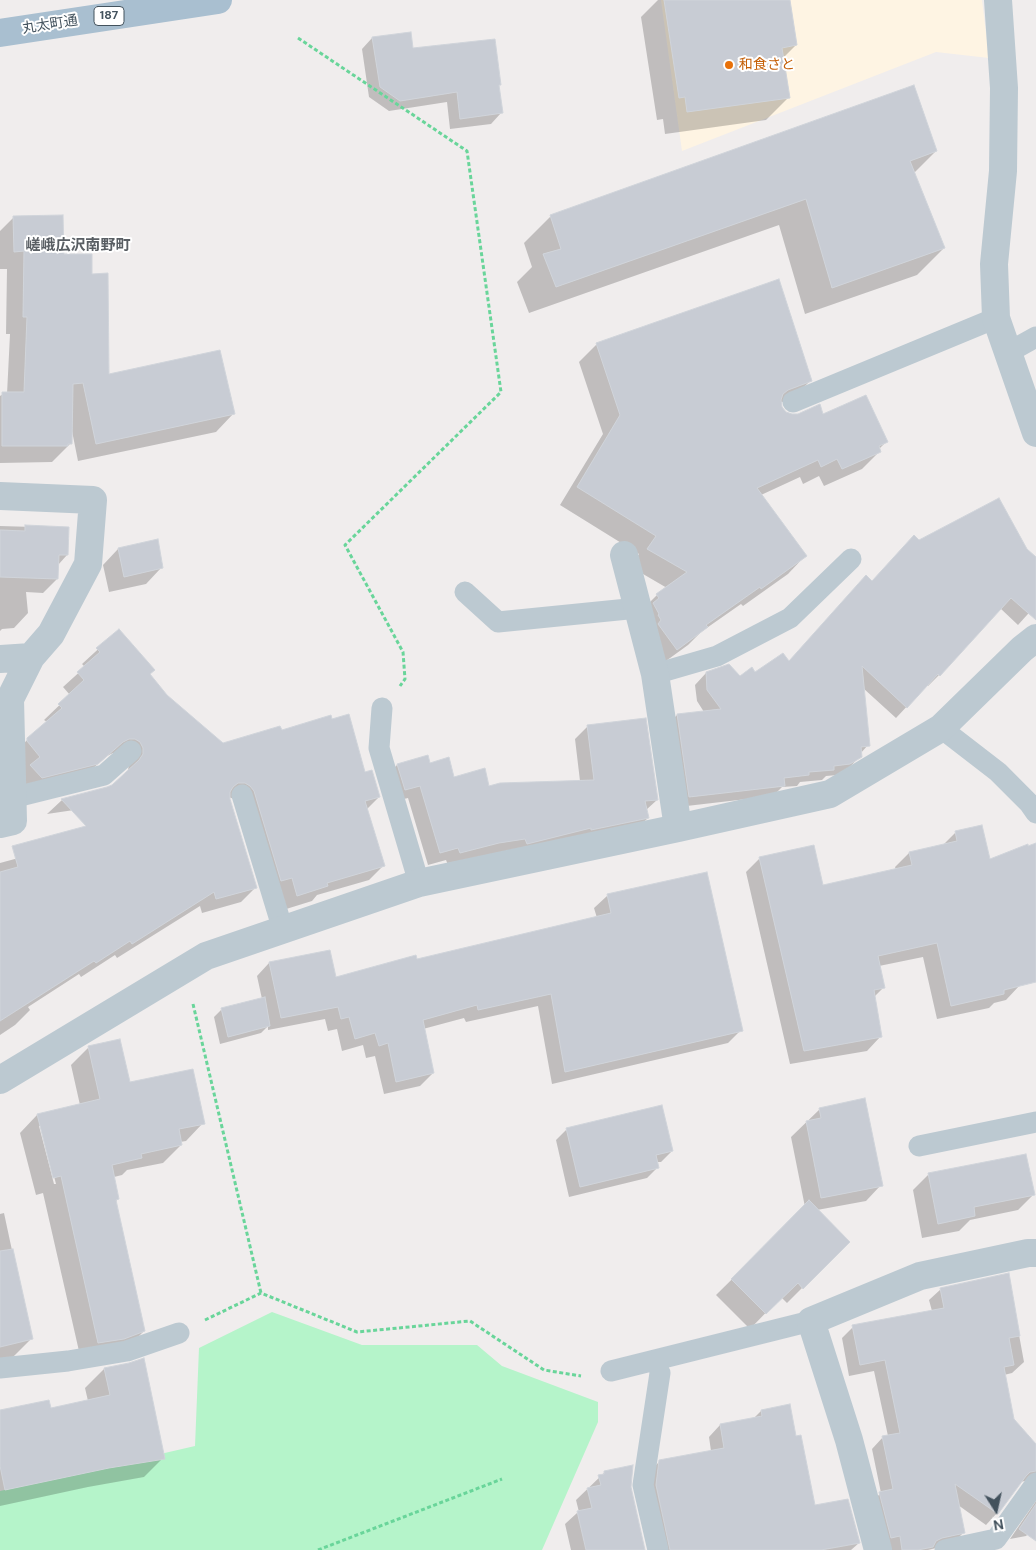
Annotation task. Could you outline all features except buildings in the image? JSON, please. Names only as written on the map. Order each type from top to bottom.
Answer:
[{"type":"main road","name":"丸太町通","points":[[0,33],[218,0]]},
{"type":"street","points":[[998,0],[1004,88],[1002,172],[994,264],[996,318],[1036,433]]},
{"type":"street","points":[[0,496],[93,500],[88,564],[51,634],[31,657],[10,699],[13,821],[0,824]]},
{"type":"street","points":[[624,555],[655,674],[678,828]]},
{"type":"street","points":[[0,1080],[206,956],[419,883],[830,794],[941,728],[1022,649],[1036,638]]},
{"type":"street","points":[[0,659],[31,657]]},
{"type":"street","points":[[878,1550],[849,1440],[812,1321],[920,1276],[1028,1253],[1036,1253]]},
{"type":"lane","points":[[793,402],[996,318]]},
{"type":"lane","points":[[1009,352],[1036,337]]},
{"type":"lane","points":[[1009,352],[1036,356]]},
{"type":"lane","points":[[655,674],[717,656],[790,618],[851,559]]},
{"type":"lane","points":[[464,592],[498,622],[638,608]]},
{"type":"lane","points":[[382,708],[379,748],[419,883]]},
{"type":"lane","points":[[941,728],[998,772],[1029,803],[1036,813]]},
{"type":"lane","points":[[12,798],[104,775],[131,751]]},
{"type":"lane","points":[[242,796],[283,930]]},
{"type":"lane","points":[[919,1146],[1036,1122]]},
{"type":"lane","points":[[611,1371],[812,1321]]},
{"type":"lane","points":[[0,1368],[68,1361],[127,1351],[179,1333]]},
{"type":"lane","points":[[658,1550],[643,1485],[660,1373]]},
{"type":"lane","points":[[945,1550],[996,1539],[1036,1483]]},
{"type":"path","points":[[298,38],[467,151],[502,392],[345,545],[403,652],[406,679],[382,708]]},
{"type":"path","points":[[184,970],[262,1293]]},
{"type":"path","points":[[179,1333],[262,1293],[357,1332],[470,1321],[544,1370],[585,1376],[611,1371]]},
{"type":"path","points":[[318,1550],[502,1479]]},
{"type":"shaded area","points":[[661,0],[982,0],[989,58],[936,52],[682,151]]},
{"type":"green space","points":[[272,1312],[362,1345],[477,1345],[502,1366],[598,1402],[598,1422],[542,1550],[0,1550],[0,1491],[195,1446],[199,1348]]},
{"type":"place","name":"和食さと","points":[[729,65]]},
{"type":"district","name":"嵯峨広沢南野町","points":[[78,246]]}]
